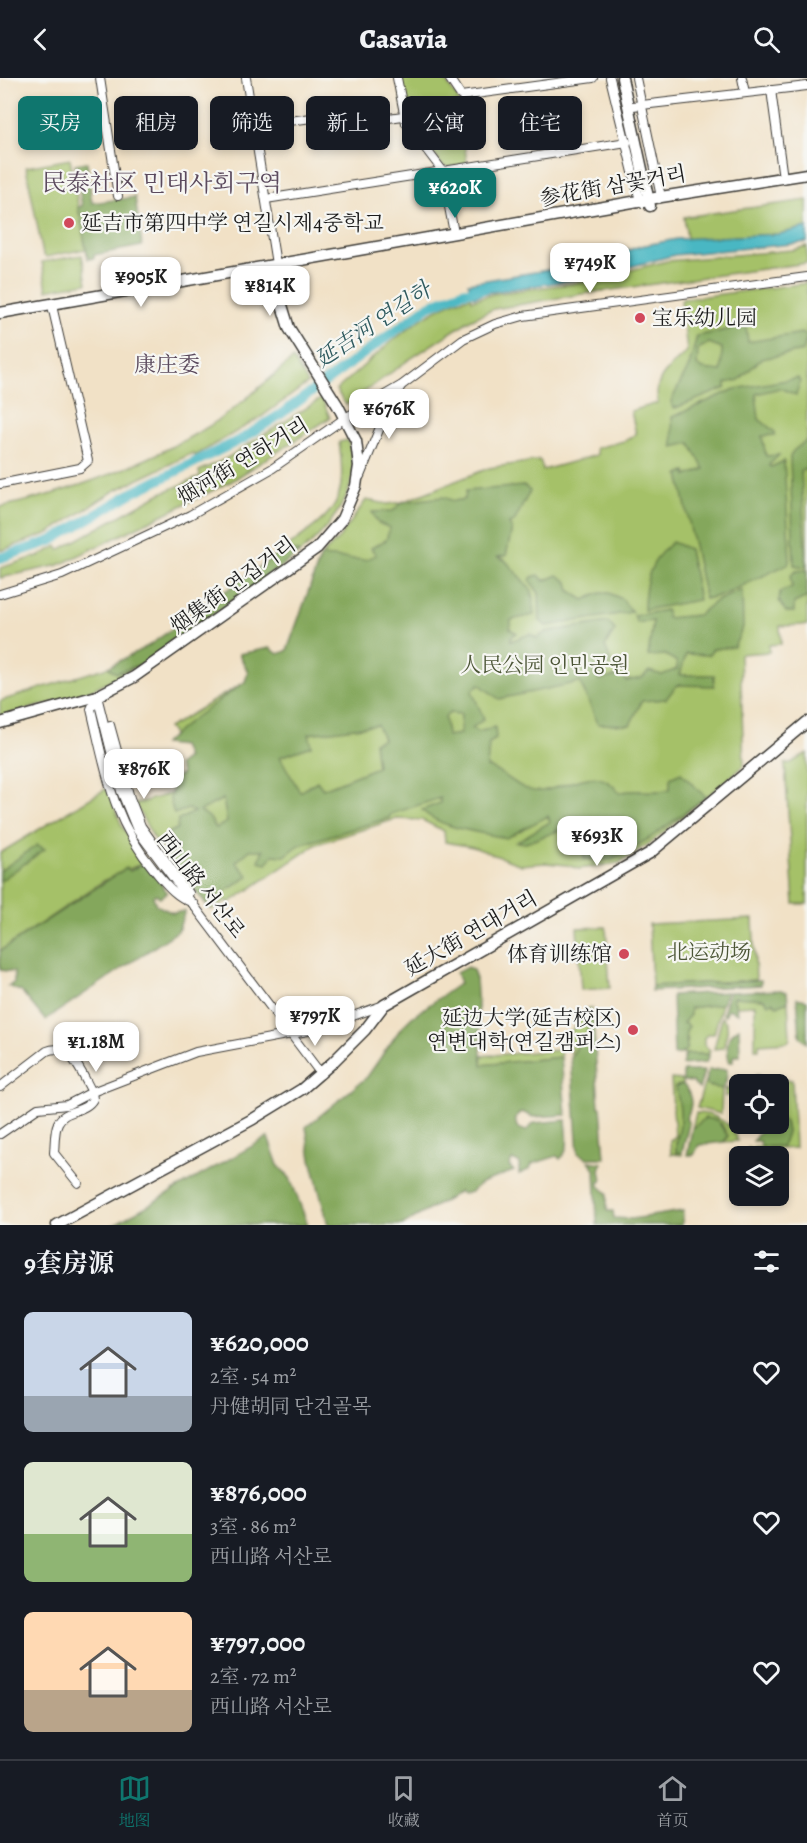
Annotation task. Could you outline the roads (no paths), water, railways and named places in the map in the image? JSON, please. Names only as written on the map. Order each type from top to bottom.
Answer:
[{"type":"main road","points":[[622,78],[651,201]]},
{"type":"main road","points":[[627,78],[637,105],[651,201]]},
{"type":"main road","name":"参花街 삼꽃거리","points":[[0,313],[807,174]]},
{"type":"main road","name":"参花街 삼꽃거리","points":[[0,319],[454,234],[651,201],[807,181]]},
{"type":"main road","points":[[276,267],[283,309],[302,352],[353,431],[358,449],[356,486]]},
{"type":"main road","name":"烟集街 연집거리","points":[[0,723],[97,696],[159,662],[317,548],[335,529],[356,486]]},
{"type":"main road","name":"延大街 연대거리","points":[[57,1225],[253,1119],[321,1074],[365,1030],[384,1005],[650,853],[807,722]]},
{"type":"street","points":[[100,78],[118,196]]},
{"type":"street","points":[[246,78],[249,96]]},
{"type":"street","points":[[397,78],[402,110]]},
{"type":"street","points":[[449,78],[461,96],[593,78]]},
{"type":"street","points":[[610,78],[627,142],[651,201]]},
{"type":"street","points":[[636,78],[637,105],[807,86]]},
{"type":"street","points":[[742,78],[745,93]]},
{"type":"street","points":[[771,90],[783,178]]},
{"type":"street","points":[[294,120],[318,117],[345,124],[402,116]]},
{"type":"street","points":[[266,199],[627,142]]},
{"type":"street","points":[[257,150],[276,267]]},
{"type":"street","points":[[428,150],[442,170],[454,234]]},
{"type":"street","name":"烟河街 연하거리","points":[[0,594],[62,575],[190,515],[273,468],[345,418],[402,385],[463,339],[507,320],[807,276]]},
{"type":"street","points":[[0,484],[80,468],[88,461],[53,310]]},
{"type":"street","name":"烟集街 연집거리","points":[[356,486],[386,414],[402,385]]},
{"type":"street","name":"西山路 서산로","points":[[97,696],[121,791],[130,817],[144,843],[193,903],[289,1036],[321,1074]]},
{"type":"street","name":"延大街 연대거리","points":[[0,1134],[38,1108],[67,1105],[92,1092],[196,1052],[289,1036],[326,1026],[384,1005]]},
{"type":"street","points":[[0,1087],[54,1048],[63,1049],[70,1055],[92,1092],[91,1104],[63,1116],[56,1126],[54,1153],[78,1183]]},
{"type":"water","points":[[807,227],[807,242],[675,255],[587,278],[486,293],[474,297],[468,283],[596,262],[640,246],[677,239],[779,234]]},
{"type":"waterway","name":"延吉河 연길하","points":[[0,558],[51,541],[132,493],[242,439],[281,414],[429,306],[462,292],[483,289]]},
{"type":"place","name":"延吉市第四中学 연길시제4중학교","points":[[69,223]]},
{"type":"place","name":"宝乐幼儿园","points":[[640,318]]},
{"type":"place","name":"体育训练馆","points":[[624,954]]},
{"type":"place","name":"延边大学(延吉校区) 연변대학(연길캠퍼스)","points":[[633,1030]]},
{"type":"district","name":"民泰社区 민태사회구역","points":[[162,183]]},
{"type":"district","name":"康庄委","points":[[167,365]]},
{"type":"park label","name":"人民公园 인민공원","points":[[545,665]]},
{"type":"park label","name":"北运动场","points":[[709,952]]}]
